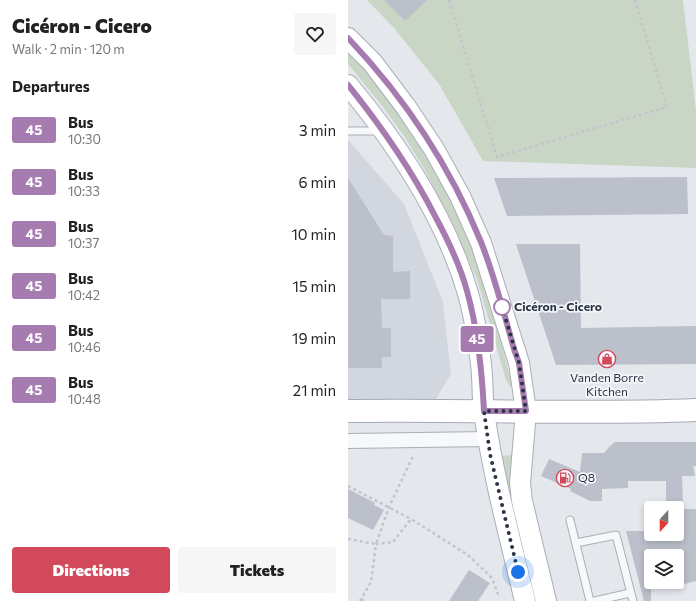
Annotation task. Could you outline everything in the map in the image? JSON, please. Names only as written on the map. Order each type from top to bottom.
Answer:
[{"type":"main road","points":[[348,38],[372,62],[406,107],[434,148],[460,196],[481,243],[519,363],[526,411],[520,483],[522,501],[546,601]]},
{"type":"main road","points":[[348,85],[384,131],[424,195],[447,238],[460,270],[467,291],[478,344],[484,411],[490,454],[525,601]]},
{"type":"main road","points":[[348,411],[417,410],[656,412],[696,410]]},
{"type":"street","points":[[348,441],[488,439]]},
{"type":"lane","points":[[348,130],[384,131]]},
{"type":"lane","points":[[570,520],[590,601]]},
{"type":"lane","points":[[576,543],[616,535],[632,601]]},
{"type":"lane","points":[[595,601],[630,593]]},
{"type":"path","points":[[449,0],[497,157],[667,108],[635,0]]},
{"type":"path","points":[[365,601],[361,600],[370,582],[376,544],[389,507],[413,455]]},
{"type":"path","points":[[348,486],[411,519],[468,555],[492,578],[499,597]]},
{"type":"path","points":[[348,539],[376,544],[392,542],[411,519]]},
{"type":"shaded area","points":[[348,140],[404,204],[443,302],[451,374],[432,405],[348,406]]},
{"type":"green space","points":[[367,0],[683,0],[696,111],[696,168],[483,161],[439,84],[394,28]]},
{"type":"green space","points":[[348,51],[394,104],[437,173],[458,213],[474,251],[493,311],[512,385],[510,387],[506,380],[477,279],[451,221],[422,165],[404,136],[383,107],[348,64]]},
{"type":"green space","points":[[512,455],[513,476],[510,486],[507,487],[498,456]]},
{"type":"building","points":[[384,0],[427,0],[405,21]]},
{"type":"building","points":[[687,177],[688,214],[507,216],[494,178]]},
{"type":"building","points":[[348,178],[384,235],[393,236],[393,272],[410,271],[410,299],[381,299],[382,328],[391,328],[391,357],[382,357],[382,368],[348,368]]},
{"type":"building","points":[[516,244],[580,244],[581,328],[696,326],[696,364],[556,365]]},
{"type":"building","points":[[615,442],[696,442],[696,466],[693,466],[695,476],[682,476],[683,501],[666,501],[666,481],[628,481],[628,488],[602,489],[602,501],[590,501],[570,491],[571,489],[541,476],[549,459],[580,472],[582,453],[604,453]]},
{"type":"building","points":[[348,489],[375,503],[374,505],[384,510],[373,530],[348,518]]},
{"type":"building","points":[[684,509],[696,509],[696,581],[684,584],[684,549],[644,549],[644,589],[651,589],[651,601],[644,601],[626,531],[644,531],[644,541],[684,541]]},
{"type":"building","points":[[469,570],[490,583],[478,601],[449,601]]},
{"type":"bus line","name":"45","points":[[348,38],[372,62],[406,107],[434,148],[460,196],[481,243],[494,280],[519,363],[526,411],[484,411],[481,365],[467,291],[447,238],[424,195],[393,143],[348,85]]},
{"type":"place","name":"Cicéron - Cicero","points":[[502,307]]},
{"type":"place","name":"Vanden Borre Kitchen","points":[[607,359]]},
{"type":"place","name":"Q8","points":[[565,478]]},
{"type":"route","points":[[502,307],[519,363],[526,411],[484,411],[490,454],[518,572]]}]
